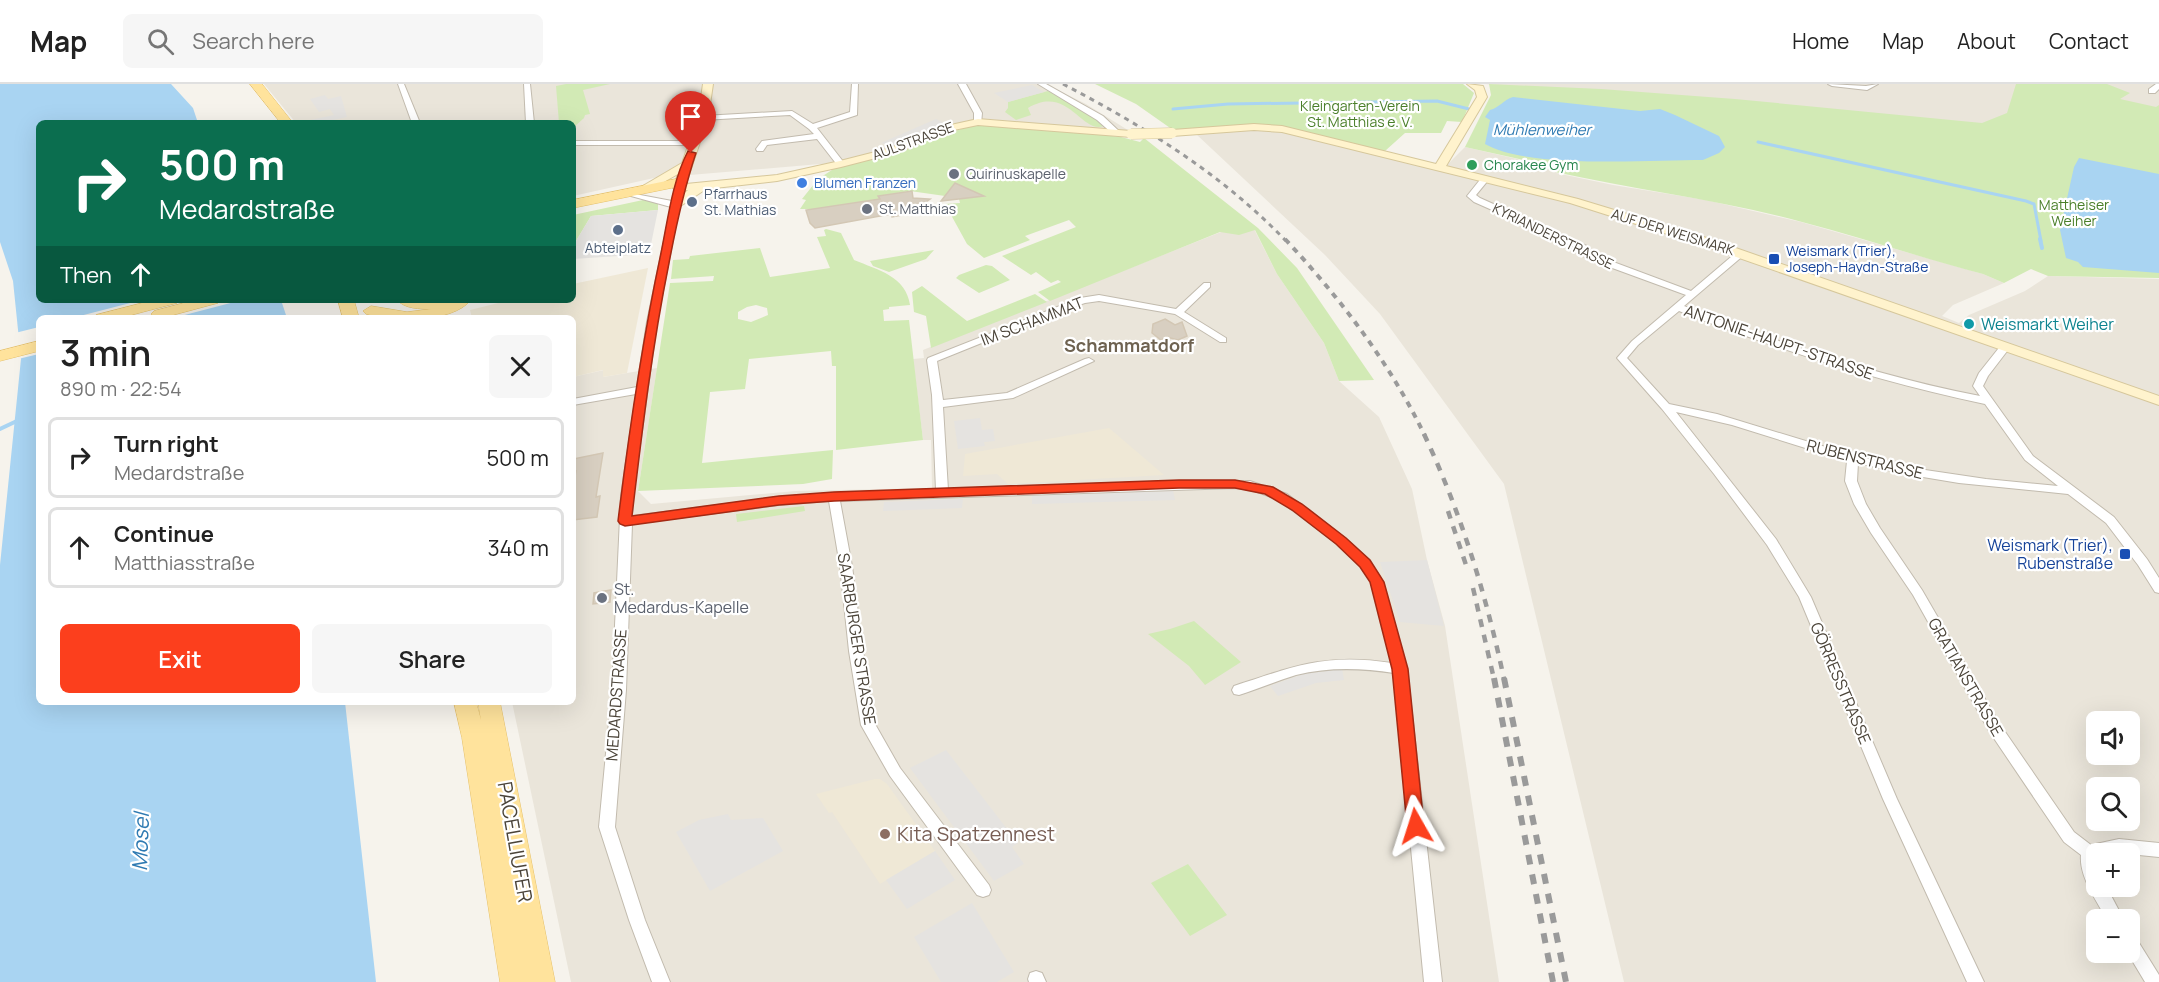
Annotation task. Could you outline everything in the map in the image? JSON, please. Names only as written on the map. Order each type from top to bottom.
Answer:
[{"type":"main road","points":[[245,84],[270,120]]},
{"type":"main road","points":[[256,84],[285,120]]},
{"type":"main road","points":[[576,204],[680,185]]},
{"type":"main road","points":[[576,208],[639,193]]},
{"type":"main road","points":[[114,315],[160,303]]},
{"type":"main road","points":[[156,315],[202,303]]},
{"type":"main road","points":[[415,303],[447,306]]},
{"type":"main road","points":[[419,315],[447,306]]},
{"type":"main road","points":[[371,310],[387,315]]},
{"type":"main road","points":[[0,344],[36,335]]},
{"type":"main road","points":[[0,356],[36,347]]},
{"type":"main road","name":"PACELLIUFER","points":[[466,705],[474,738],[514,982]]},
{"type":"main road","name":"PACELLIUFER","points":[[490,705],[541,982]]},
{"type":"street","points":[[401,84],[415,120]]},
{"type":"street","points":[[527,84],[530,120]]},
{"type":"street","points":[[680,185],[703,118],[708,84]]},
{"type":"street","points":[[812,127],[854,113],[855,84]]},
{"type":"street","points":[[962,84],[978,113],[978,122]]},
{"type":"street","points":[[1041,84],[1100,118],[1118,133]]},
{"type":"street","points":[[1440,167],[1482,97],[1482,91],[1472,84]]},
{"type":"street","points":[[1832,84],[1867,88],[1875,84]]},
{"type":"street","points":[[2152,90],[2159,85]]},
{"type":"street","points":[[703,118],[792,113],[812,127],[841,164]]},
{"type":"street","name":"AULSTRASSE","points":[[680,185],[720,180],[777,178],[895,150],[940,130],[978,122],[1002,122],[1131,134],[1172,133]]},
{"type":"street","name":"AUF DER WEISMARK","points":[[1172,133],[1268,127],[1574,201],[1741,253],[2159,400]]},
{"type":"street","points":[[760,149],[765,143],[819,136]]},
{"type":"street","points":[[576,143],[695,143]]},
{"type":"street","points":[[688,164],[700,173],[720,180]]},
{"type":"street","points":[[639,193],[688,164]]},
{"type":"street","name":"KYRIANDERSTRASSE","points":[[1486,178],[1471,196],[1477,200],[1586,249],[1588,256],[1596,260],[1692,294]]},
{"type":"street","points":[[639,193],[676,206],[692,192],[720,180]]},
{"type":"street","name":"MEDARDSTRASSE","points":[[661,982],[637,920],[607,826],[619,690],[625,521],[640,390],[661,271],[680,185]]},
{"type":"street","points":[[1677,307],[1741,253]]},
{"type":"street","points":[[1178,312],[1207,285]]},
{"type":"street","name":"IM SCHAMMAT","points":[[942,494],[932,360],[1066,306],[1083,300],[1099,298],[1178,312],[1223,340]]},
{"type":"street","name":"ANTONIE-HAUPT-STRASSE","points":[[1677,307],[1832,364],[1931,390],[1987,400]]},
{"type":"street","name":"GÖRRESSTRASSE","points":[[1677,307],[1635,343],[1622,358],[1666,407],[1772,542],[1805,597],[1890,799],[1976,982]]},
{"type":"street","points":[[2006,346],[1983,375],[1978,386],[2029,458],[2110,520],[2143,562],[2159,589]]},
{"type":"street","points":[[937,404],[1009,396],[1089,361]]},
{"type":"street","points":[[576,401],[640,390]]},
{"type":"street","name":"RUBENSTRASSE","points":[[1666,407],[1697,412],[1853,459],[1961,481],[2068,490]]},
{"type":"street","name":"GRATIANSTRASSE","points":[[1853,459],[1851,481],[1860,504],[1875,530],[1918,593],[1994,727],[2068,837],[2086,850]]},
{"type":"street","points":[[625,521],[834,496],[1179,484],[1235,484],[1269,490],[1304,512],[1365,563],[1377,582],[1400,669],[1433,982]]},
{"type":"street","name":"SAARBURGER STRASSE","points":[[834,496],[868,724],[895,772],[983,890]]},
{"type":"street","points":[[1239,690],[1305,668],[1334,664],[1365,664],[1400,669]]},
{"type":"street","points":[[2140,848],[2159,850]]},
{"type":"street","points":[[2140,959],[2154,982]]},
{"type":"shaded area","points":[[264,84],[1046,84],[1086,104],[1131,132],[987,119],[927,139],[892,154],[835,168],[820,164],[654,178],[576,195],[576,120],[294,120]]},
{"type":"shaded area","points":[[1485,84],[2159,84],[2159,130],[2032,130]]},
{"type":"shaded area","points":[[1032,85],[1044,92],[1008,102],[994,93]]},
{"type":"shaded area","points":[[325,95],[328,99],[341,96],[347,117],[333,120],[311,120],[334,115],[330,109],[319,112],[310,99]]},
{"type":"shaded area","points":[[936,119],[948,125],[893,146],[881,143]]},
{"type":"shaded area","points":[[1258,130],[1294,134],[1441,171],[1465,147],[1556,168],[1556,173],[1706,200],[1801,222],[1983,274],[2004,283],[1953,305],[1942,316],[1959,323],[1969,315],[2025,291],[2048,276],[2159,279],[2159,982],[1624,982],[1504,484],[1380,314],[1325,255],[1196,134]]},
{"type":"shaded area","name":"Abteiplatz","points":[[658,210],[649,254],[576,259],[576,241],[591,216]]},
{"type":"shaded area","points":[[1251,223],[1277,274],[1324,343],[1339,381],[1379,417],[1412,489],[1427,560],[1445,626],[1499,982],[571,982],[513,705],[576,705],[576,376],[604,370],[603,377],[657,368],[638,491],[651,504],[796,491],[932,488],[931,440],[923,440],[913,359],[924,358],[923,350],[1221,232]]},
{"type":"shaded area","points":[[648,268],[627,373],[603,377],[603,370],[576,376],[576,315],[471,315],[470,310],[498,303],[576,303],[576,283]]},
{"type":"shaded area","points":[[980,418],[982,430],[993,429],[995,441],[984,442],[985,446],[958,449],[954,421]]},
{"type":"shaded area","points":[[1109,428],[1164,475],[1008,484],[997,474],[963,476],[965,454]]},
{"type":"shaded area","points":[[1173,491],[1175,500],[1032,504],[1032,496]]},
{"type":"shaded area","points":[[963,499],[962,508],[883,511],[884,502]]},
{"type":"shaded area","points":[[1427,560],[1444,626],[1400,622],[1380,562]]},
{"type":"shaded area","points":[[1342,669],[1344,680],[1316,683],[1278,696],[1270,686],[1303,674]]},
{"type":"shaded area","points":[[946,750],[1018,843],[1012,847],[1024,864],[994,881],[910,768]]},
{"type":"shaded area","name":"Kita Spatzennest","points":[[880,779],[887,784],[935,851],[880,884],[832,812],[829,813],[816,794]]},
{"type":"shaded area","points":[[728,814],[731,820],[763,818],[783,851],[710,891],[676,832],[699,820]]},
{"type":"shaded area","points":[[935,851],[955,880],[907,909],[886,880]]},
{"type":"shaded area","points":[[972,903],[1014,972],[997,982],[941,982],[914,937]]},
{"type":"green space","points":[[610,84],[583,90],[590,114],[585,115],[576,125],[576,120],[559,120],[556,86]]},
{"type":"green space","name":"Kleingarten-Verein St. Matthias e. V.","points":[[1095,84],[1463,84],[1474,93],[1462,122],[1447,121],[1441,133],[1405,133],[1385,151],[1277,126],[1173,130],[1136,104]]},
{"type":"green space","name":"Mattheiser Weiher","points":[[1489,84],[1601,89],[1735,99],[1982,123],[2007,113],[2016,84],[2107,84],[2130,93],[2120,99],[2156,107],[2159,105],[2159,278],[2048,276],[2031,269],[2004,283],[1983,274],[1771,214],[1555,172],[1556,167],[1465,147],[1491,95]]},
{"type":"green space","points":[[1048,91],[1101,120],[1104,126],[1096,127],[1088,124],[1073,111],[1054,102],[1042,102],[1028,108],[1031,115],[1016,120],[1005,112],[1008,102]]},
{"type":"green space","points":[[975,125],[1040,128],[1121,137],[1140,142],[1144,138],[1258,228],[1297,268],[1374,380],[1339,381],[1324,343],[1277,274],[1255,230],[1239,235],[1220,232],[1050,301],[1038,292],[1061,282],[1058,280],[1051,283],[1036,272],[1031,275],[1002,256],[1076,227],[1069,220],[1025,236],[1030,240],[984,258],[967,244],[945,204],[960,203],[959,199],[977,195],[973,191],[945,196],[910,191],[879,196],[880,199],[820,209],[800,209],[806,200],[802,199],[818,179],[835,168],[892,154],[927,139]]},
{"type":"green space","points":[[643,200],[658,202],[658,210],[591,216],[576,241],[576,214]]},
{"type":"green space","points":[[824,230],[841,233],[854,260],[890,275],[903,287],[907,295],[910,305],[889,307],[883,310],[884,321],[909,320],[923,440],[836,450],[836,366],[832,366],[831,351],[749,359],[745,389],[710,392],[702,463],[833,450],[832,479],[803,484],[638,491],[670,283],[713,281],[714,276],[671,279],[673,260],[760,248],[770,277],[830,268],[817,237],[826,236]],"holes":[[[756,305],[767,308],[768,315],[751,322],[738,319],[738,312],[747,307]]]},
{"type":"green space","points":[[934,250],[926,259],[889,272],[873,266],[870,261]]},
{"type":"green space","points":[[986,265],[992,266],[1010,280],[979,293],[956,278],[959,275]]},
{"type":"green space","points":[[922,286],[967,321],[1035,294],[1047,302],[931,348],[926,316],[914,312],[912,292]]},
{"type":"green space","points":[[804,506],[805,511],[737,522],[736,514]]},
{"type":"green space","points":[[1194,621],[1241,662],[1205,685],[1189,666],[1148,634]]},
{"type":"green space","points":[[1188,864],[1227,915],[1190,936],[1151,883]]},
{"type":"water","name":"Mosel","points":[[0,84],[171,84],[193,108],[197,120],[36,120],[36,303],[282,303],[286,315],[36,315],[36,705],[345,705],[376,982],[0,982],[0,565],[21,359],[13,281],[0,242]]},
{"type":"water","name":"Mühlenweiher","points":[[1513,97],[1640,111],[1660,109],[1719,136],[1725,147],[1719,153],[1703,160],[1622,162],[1559,160],[1505,152],[1485,144],[1490,120],[1485,117],[1490,110]]},
{"type":"water","points":[[2079,158],[2159,174],[2159,273],[2083,267],[2078,262],[2066,258],[2060,230],[2074,167]]},
{"type":"pier","points":[[130,303],[230,303],[184,315],[84,315]]},
{"type":"pier","points":[[36,328],[36,355],[18,359],[15,333]]},
{"type":"building","points":[[955,183],[984,196],[941,201]]},
{"type":"building","name":"St. Matthias","points":[[912,191],[913,198],[930,199],[920,206],[924,211],[892,217],[891,214],[815,228],[810,223],[806,210],[880,199],[878,196]]},
{"type":"building","points":[[1165,319],[1175,325],[1182,322],[1187,336],[1178,340],[1167,337],[1161,340],[1152,333],[1153,324]]},
{"type":"building","points":[[603,453],[596,497],[600,496],[597,517],[576,520],[576,458]]},
{"type":"building","name":"St. Medardus-Kapelle","points":[[611,590],[610,602],[593,604],[594,593]]},
{"type":"waterway","points":[[1173,109],[1228,104],[1437,101],[1469,109]]},
{"type":"waterway","points":[[1758,142],[2026,201],[2034,204],[2041,241]]},
{"type":"waterway","points":[[2040,239],[2042,248]]},
{"type":"waterway","points":[[0,429],[19,420]]},
{"type":"railway","points":[[1063,84],[1153,135],[1209,173],[1236,194],[1286,241]]},
{"type":"railway","points":[[1285,239],[1325,284],[1380,357],[1424,434]]},
{"type":"railway","points":[[1424,434],[1450,494],[1471,554],[1504,679]]},
{"type":"railway","points":[[1448,511],[1466,565]]},
{"type":"railway","points":[[1473,588],[1494,679]]},
{"type":"railway","points":[[1494,678],[1553,982]]},
{"type":"railway","points":[[1504,678],[1566,982]]},
{"type":"place","name":"Chorakee Gym","points":[[1472,165]]},
{"type":"place","name":"Quirinuskapelle","points":[[954,174]]},
{"type":"place","name":"Blumen Franzen","points":[[802,183]]},
{"type":"place","name":"Pfarrhaus St. Mathias","points":[[692,202]]},
{"type":"place","name":"St. Matthias","points":[[867,209]]},
{"type":"place","name":"Abteiplatz","points":[[618,230]]},
{"type":"place","name":"Weismark (Trier), Joseph-Haydn-Straße","points":[[1774,259]]},
{"type":"place","name":"Weismarkt Weiher","points":[[1969,324]]},
{"type":"place","name":"Weismark (Trier), Rubenstraße","points":[[2125,554]]},
{"type":"place","name":"St. Medardus-Kapelle","points":[[602,598]]},
{"type":"place","name":"Kita Spatzennest","points":[[885,834]]},
{"type":"district","name":"Schammatdorf","points":[[1129,346]]},
{"type":"route","points":[[691,153],[679,188],[652,322],[640,390],[625,521],[834,496],[979,493],[1179,484],[1250,485],[1269,490],[1283,497],[1341,541],[1365,563],[1377,582],[1400,669],[1416,826]]}]
